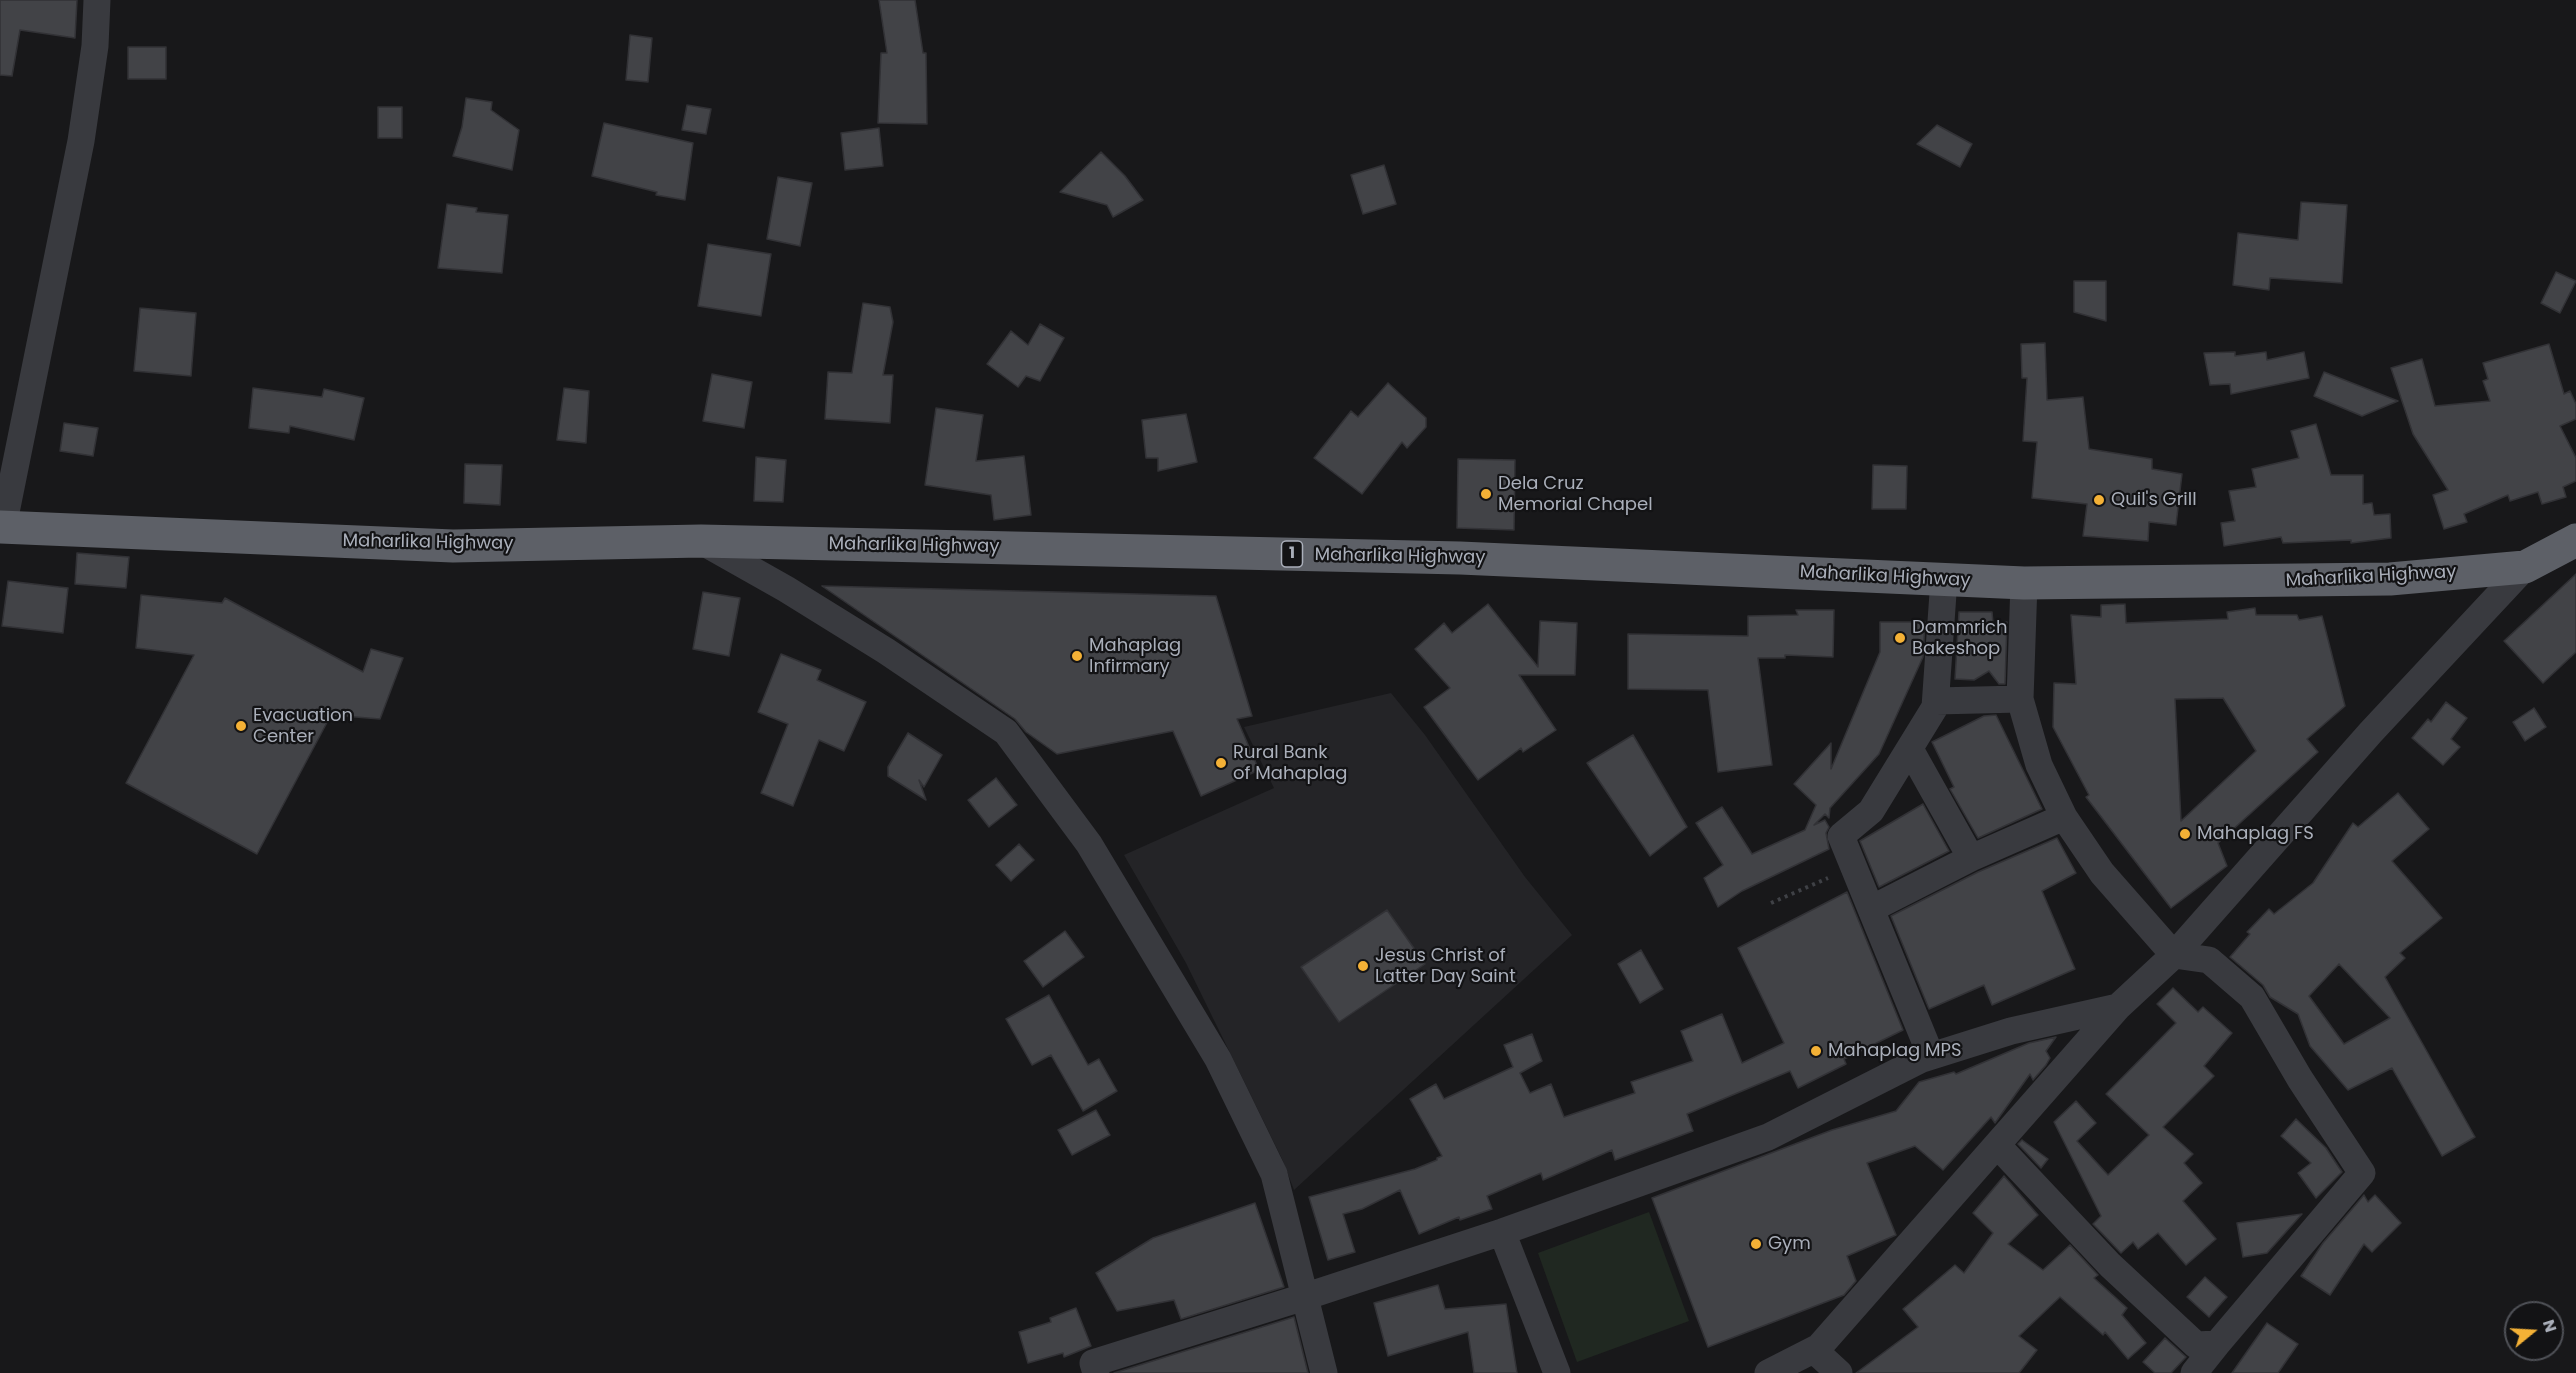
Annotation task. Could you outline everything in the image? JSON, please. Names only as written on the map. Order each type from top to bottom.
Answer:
[{"type":"highway","name":"Maharlika Highway","points":[[1,527],[453,546],[701,541],[1460,558],[2025,583],[2390,579],[2525,567],[2576,540]]},
{"type":"street","points":[[1,527],[81,141],[95,46],[97,0]]},
{"type":"street","points":[[701,541],[786,589],[876,645],[1005,732],[1089,844],[1218,1059],[1274,1174],[1324,1373]]},
{"type":"street","points":[[1768,1373],[1814,1350],[1998,1146],[2118,1007],[2174,955],[2371,732],[2525,567]]},
{"type":"street","points":[[1931,1056],[1841,836],[1871,811],[1935,707],[1944,579]]},
{"type":"street","points":[[2025,583],[2020,699],[2039,765],[2064,817],[2102,873],[2174,955],[2209,960],[2252,997],[2300,1079],[2362,1173],[2194,1373]]},
{"type":"street","points":[[1936,701],[2020,699]]},
{"type":"street","points":[[1910,748],[1971,858]]},
{"type":"street","points":[[1871,909],[1971,858],[2064,817]]},
{"type":"street","points":[[1096,1373],[1093,1363],[1502,1232],[1768,1137],[1931,1056],[2012,1031],[2118,1007]]},
{"type":"street","points":[[1998,1146],[2110,1265],[2196,1345],[2217,1344]]},
{"type":"street","points":[[1502,1232],[1557,1373]]},
{"type":"street","points":[[1814,1350],[1839,1373]]},
{"type":"path","points":[[1771,903],[1854,867]]},
{"type":"shaded area","points":[[1391,693],[1425,735],[1525,877],[1572,935],[1294,1190],[1282,1159],[1186,963],[1124,855],[1274,788],[1244,727]]},
{"type":"shaded area","points":[[1649,1212],[1689,1321],[1577,1362],[1538,1253]]},
{"type":"building","points":[[0,0],[77,0],[75,38],[20,30],[12,76],[0,75]]},
{"type":"building","points":[[879,0],[915,0],[923,53],[926,53],[927,124],[878,123],[881,53],[887,53]]},
{"type":"building","points":[[630,35],[652,38],[648,82],[626,80]]},
{"type":"building","points":[[128,47],[166,47],[166,79],[128,79]]},
{"type":"building","points":[[466,98],[492,102],[491,110],[519,130],[512,170],[453,156],[462,127]]},
{"type":"building","points":[[687,105],[711,109],[706,134],[682,130]]},
{"type":"building","points":[[378,107],[402,107],[402,138],[378,138]]},
{"type":"building","points":[[604,123],[693,143],[685,200],[656,195],[657,192],[592,176]]},
{"type":"building","points":[[1937,125],[1972,144],[1960,167],[1917,144]]},
{"type":"building","points":[[879,128],[883,166],[845,170],[841,133]]},
{"type":"building","points":[[1101,152],[1125,176],[1143,200],[1113,217],[1107,205],[1060,192]]},
{"type":"building","points":[[1384,165],[1396,204],[1363,214],[1351,175]]},
{"type":"building","points":[[778,177],[812,183],[800,246],[767,239]]},
{"type":"building","points":[[2301,202],[2347,205],[2342,283],[2270,278],[2269,290],[2233,285],[2238,233],[2298,240]]},
{"type":"building","points":[[447,204],[477,208],[476,212],[508,215],[502,273],[438,268]]},
{"type":"building","points":[[708,244],[771,254],[761,316],[698,306]]},
{"type":"building","points":[[2556,272],[2576,281],[2560,313],[2541,303]]},
{"type":"building","points":[[2074,281],[2106,281],[2106,321],[2074,312]]},
{"type":"building","points":[[863,303],[890,307],[893,322],[883,375],[893,375],[890,423],[825,419],[828,372],[852,373]]},
{"type":"building","points":[[140,308],[196,313],[191,376],[134,371]]},
{"type":"building","points":[[1040,324],[1064,338],[1040,381],[1026,376],[1018,387],[987,364],[1011,331],[1028,345]]},
{"type":"building","points":[[2045,343],[2047,400],[2083,397],[2089,449],[2152,459],[2152,469],[2182,474],[2176,525],[2149,522],[2148,541],[2083,536],[2087,504],[2032,498],[2037,442],[2023,441],[2027,378],[2022,378],[2021,344]]},
{"type":"building","points":[[2549,344],[2564,394],[2570,391],[2576,404],[2576,419],[2560,426],[2576,458],[2576,481],[2563,487],[2566,497],[2542,504],[2538,492],[2510,501],[2508,495],[2464,514],[2467,522],[2444,529],[2433,495],[2448,490],[2413,434],[2391,368],[2422,359],[2435,406],[2490,401],[2483,381],[2488,379],[2483,363]]},
{"type":"building","points":[[2235,352],[2235,356],[2266,352],[2267,360],[2304,352],[2309,378],[2231,394],[2230,384],[2210,385],[2204,353]]},
{"type":"building","points":[[2324,372],[2398,401],[2362,416],[2314,396]]},
{"type":"building","points":[[712,374],[752,382],[744,428],[703,421]]},
{"type":"building","points":[[1388,383],[1426,418],[1426,427],[1407,448],[1402,442],[1362,494],[1314,458],[1351,411],[1358,417]]},
{"type":"building","points":[[253,388],[322,397],[324,389],[364,398],[354,440],[290,426],[289,433],[249,428]]},
{"type":"building","points":[[564,388],[589,391],[586,443],[557,440]]},
{"type":"building","points":[[936,408],[983,415],[976,461],[1024,456],[1031,515],[994,520],[991,495],[925,485]]},
{"type":"building","points":[[1186,414],[1197,462],[1158,471],[1158,458],[1146,458],[1142,420]]},
{"type":"building","points":[[64,423],[98,428],[93,456],[60,451]]},
{"type":"building","points":[[2316,424],[2331,475],[2363,475],[2363,504],[2372,503],[2374,515],[2390,514],[2391,538],[2351,543],[2351,540],[2283,543],[2281,537],[2224,546],[2221,523],[2235,521],[2229,491],[2256,487],[2252,469],[2299,458],[2291,431]]},
{"type":"building","points":[[756,457],[786,460],[783,502],[754,501]]},
{"type":"building","name":"Dela Cruz Memorial Chapel","points":[[1458,459],[1515,460],[1514,530],[1457,528]]},
{"type":"building","points":[[465,464],[502,465],[500,505],[464,503]]},
{"type":"building","points":[[1873,465],[1907,466],[1906,509],[1872,509]]},
{"type":"building","points":[[77,553],[129,557],[126,588],[75,584]]},
{"type":"building","points":[[2576,574],[2576,652],[2543,683],[2504,641]]},
{"type":"building","points":[[8,581],[68,588],[63,633],[2,626]]},
{"type":"building","name":"Mahaplag Infirmary","points":[[822,586],[1216,596],[1252,716],[1237,719],[1259,770],[1201,796],[1173,731],[1057,754],[1026,732],[1015,719]]},
{"type":"building","points":[[703,592],[740,598],[729,656],[693,649]]},
{"type":"building","name":"Evacuation Center","points":[[141,595],[222,603],[225,598],[363,672],[371,649],[403,658],[380,719],[331,715],[257,854],[126,783],[194,655],[136,648]]},
{"type":"building","points":[[1488,604],[1538,667],[1540,621],[1577,623],[1575,675],[1519,675],[1556,730],[1523,752],[1521,748],[1478,780],[1424,707],[1450,688],[1415,649],[1444,623],[1452,633]]},
{"type":"building","points":[[2125,604],[2126,623],[2228,619],[2227,612],[2255,608],[2256,615],[2297,615],[2299,620],[2322,616],[2345,706],[2307,739],[2318,752],[2218,843],[2227,866],[2171,908],[2086,797],[2089,795],[2053,727],[2054,683],[2076,684],[2071,615],[2101,617],[2101,605]],"holes":[[[2223,698],[2256,751],[2181,821],[2175,699]]]},
{"type":"building","points":[[1796,610],[1834,610],[1833,657],[1785,655],[1785,658],[1758,658],[1772,765],[1718,772],[1708,690],[1628,689],[1628,634],[1748,636],[1748,616],[1798,615]]},
{"type":"building","points":[[1959,612],[1992,612],[1993,623],[2007,622],[2005,684],[1999,684],[1989,671],[1974,680],[1955,679]]},
{"type":"building","points":[[1880,622],[1925,622],[1923,657],[1879,754],[1830,808],[1829,818],[1825,814],[1814,825],[1825,820],[1829,827],[1826,833],[1829,849],[1742,891],[1718,907],[1704,878],[1723,865],[1696,823],[1722,807],[1752,854],[1805,830],[1816,805],[1794,784],[1831,743],[1831,769],[1880,652]]},
{"type":"building","points":[[781,654],[821,670],[817,680],[866,702],[844,751],[819,740],[793,806],[761,793],[788,724],[758,712]]},
{"type":"building","points":[[2446,702],[2467,718],[2451,739],[2460,747],[2443,765],[2412,738],[2428,719],[2431,722]]},
{"type":"building","points":[[2534,708],[2546,727],[2525,741],[2513,722]]},
{"type":"building","points":[[1996,715],[2042,809],[1978,838],[1950,789],[1954,787],[1932,742],[1984,716]]},
{"type":"building","points":[[908,733],[942,755],[924,787],[919,780],[926,800],[888,776],[888,767]]},
{"type":"building","points":[[1633,735],[1687,827],[1650,856],[1587,763]]},
{"type":"building","points":[[996,778],[1017,805],[989,827],[968,800]]},
{"type":"building","points":[[2398,793],[2429,829],[2392,861],[2442,918],[2400,953],[2405,958],[2385,977],[2475,1137],[2442,1156],[2392,1068],[2348,1090],[2310,1046],[2298,1014],[2270,997],[2263,985],[2230,957],[2250,934],[2247,932],[2269,909],[2274,914],[2313,883],[2353,823],[2358,827]],"holes":[[[2339,964],[2390,1018],[2344,1044],[2309,996]]]},
{"type":"building","points":[[1923,804],[1949,851],[1879,887],[1860,841]]},
{"type":"building","points":[[2057,838],[2076,873],[2042,891],[2075,969],[1992,1005],[1984,985],[1929,1009],[1891,916],[1978,872]]},
{"type":"building","points":[[1019,844],[1034,860],[1011,881],[996,865]]},
{"type":"building","points":[[1847,892],[1903,1030],[1844,1059],[1846,1064],[1798,1088],[1790,1071],[1687,1114],[1693,1131],[1615,1160],[1612,1150],[1543,1180],[1541,1173],[1487,1196],[1492,1209],[1460,1220],[1459,1217],[1419,1234],[1400,1190],[1362,1209],[1343,1214],[1355,1252],[1328,1260],[1309,1197],[1415,1169],[1437,1160],[1442,1156],[1410,1099],[1436,1084],[1444,1099],[1513,1067],[1504,1045],[1532,1034],[1542,1061],[1520,1073],[1530,1093],[1551,1084],[1564,1117],[1635,1093],[1631,1082],[1693,1061],[1681,1031],[1722,1014],[1742,1063],[1784,1043],[1738,948]]},
{"type":"building","name":"Jesus Christ of Latter Day Saint","points":[[1387,910],[1425,964],[1339,1022],[1301,967]]},
{"type":"building","points":[[1065,931],[1084,957],[1043,987],[1024,961]]},
{"type":"building","points":[[1641,950],[1663,989],[1640,1003],[1618,964]]},
{"type":"building","points":[[2173,988],[2198,1012],[2203,1007],[2232,1033],[2204,1066],[2214,1076],[2163,1127],[2193,1154],[2184,1163],[2202,1183],[2183,1201],[2216,1239],[2186,1265],[2158,1233],[2138,1249],[2133,1242],[2121,1253],[2093,1224],[2101,1216],[2054,1122],[2076,1101],[2096,1123],[2077,1141],[2108,1175],[2149,1135],[2106,1094],[2176,1023],[2157,1004]]},
{"type":"building","points":[[1049,995],[1088,1065],[1099,1059],[1117,1091],[1083,1111],[1051,1055],[1032,1065],[1006,1019]]},
{"type":"building","points":[[2056,1037],[2046,1051],[2050,1058],[2046,1065],[2033,1080],[2030,1074],[1995,1123],[1991,1117],[1943,1170],[1915,1146],[1867,1163],[1896,1235],[1847,1256],[1856,1281],[1844,1295],[1708,1347],[1652,1198],[1832,1130],[1896,1111],[1919,1082],[1954,1072],[1956,1074],[2029,1043]]},
{"type":"building","points":[[1096,1110],[1110,1135],[1072,1155],[1058,1130]]},
{"type":"building","points":[[2296,1119],[2326,1148],[2342,1172],[2316,1198],[2298,1173],[2311,1163],[2281,1136]]},
{"type":"building","points":[[2022,1140],[2048,1159],[2041,1168],[2018,1144]]},
{"type":"building","points":[[2004,1176],[2038,1215],[2008,1244],[2043,1270],[2070,1245],[2098,1275],[2094,1278],[2127,1308],[2122,1315],[2146,1343],[2128,1359],[2105,1332],[2103,1335],[2060,1297],[2019,1336],[2037,1350],[2019,1373],[1856,1373],[1918,1327],[1903,1309],[1955,1265],[1964,1273],[1993,1233],[1973,1213]]},
{"type":"building","points":[[2364,1195],[2368,1202],[2375,1195],[2401,1223],[2372,1252],[2364,1244],[2330,1295],[2301,1276],[2323,1243]]},
{"type":"building","points":[[1255,1203],[1284,1287],[1181,1319],[1174,1300],[1117,1311],[1096,1273],[1153,1238]]},
{"type":"building","points":[[2302,1214],[2267,1253],[2243,1257],[2237,1223]]},
{"type":"building","points":[[2205,1277],[2227,1297],[2209,1317],[2187,1297]]},
{"type":"building","points":[[1438,1285],[1445,1309],[1506,1304],[1517,1373],[1474,1373],[1468,1332],[1388,1356],[1374,1303]]},
{"type":"building","points":[[1076,1308],[1091,1346],[1064,1357],[1063,1353],[1028,1363],[1019,1332],[1051,1322],[1050,1318]]},
{"type":"building","points":[[1294,1317],[1308,1373],[1114,1373]]},
{"type":"building","points":[[2267,1323],[2298,1344],[2278,1373],[2232,1373]]},
{"type":"building","points":[[2165,1338],[2186,1357],[2171,1373],[2155,1373],[2143,1362]]},
{"type":"place","name":"Dela Cruz Memorial Chapel","points":[[1486,494]]},
{"type":"place","name":"Quil's Grill","points":[[2099,500]]},
{"type":"place","name":"Dammrich Bakeshop","points":[[1900,638]]},
{"type":"place","name":"Mahaplag Infirmary","points":[[1077,656]]},
{"type":"place","name":"Evacuation Center","points":[[241,726]]},
{"type":"place","name":"Rural Bank of Mahaplag","points":[[1221,763]]},
{"type":"place","name":"Mahaplag FS","points":[[2185,834]]},
{"type":"place","name":"Jesus Christ of Latter Day Saint","points":[[1363,966]]},
{"type":"place","name":"Mahaplag MPS","points":[[1816,1051]]},
{"type":"place","name":"Gym","points":[[1756,1244]]}]
